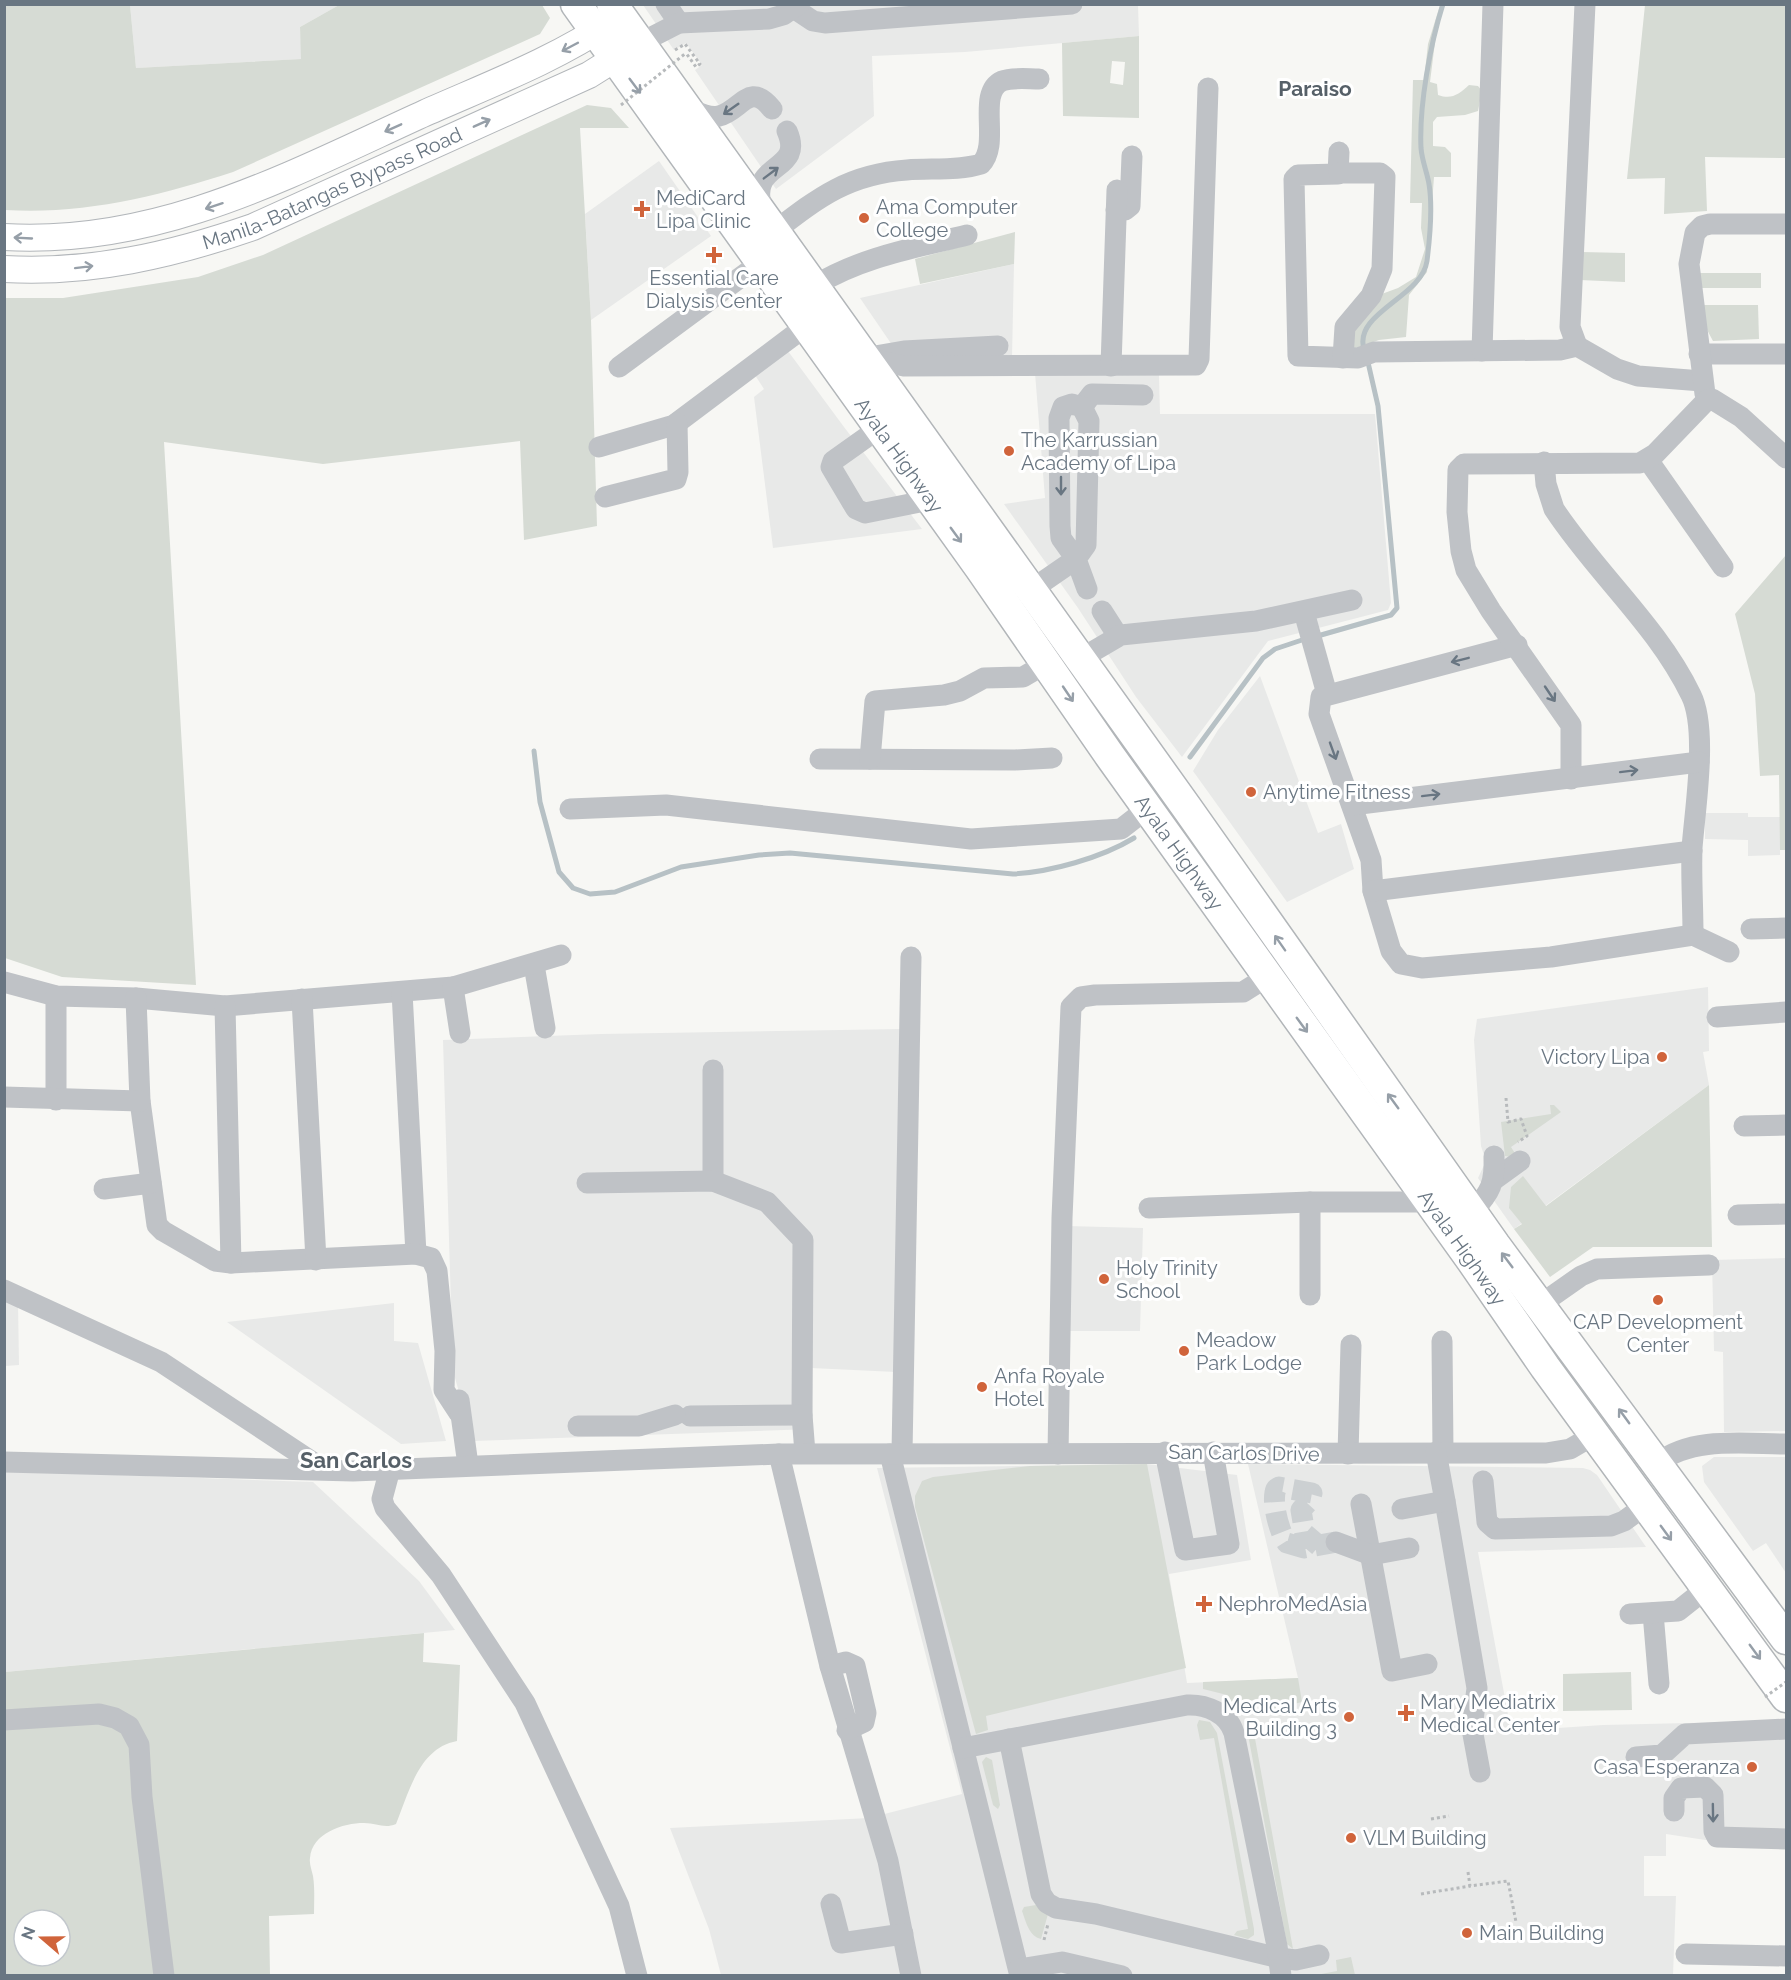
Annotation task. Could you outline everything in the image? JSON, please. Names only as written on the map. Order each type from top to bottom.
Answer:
[{"type":"highway","name":"Ayala Highway","points":[[576,4],[806,326],[854,370],[1031,590],[1472,1212],[1786,1639]]},
{"type":"highway","name":"Ayala Highway","points":[[618,8],[640,43],[814,286],[854,370],[878,429],[1047,663],[1267,977],[1430,1202],[1594,1435],[1715,1598],[1776,1697]]},
{"type":"highway","points":[[1155,818],[1187,808]]},
{"type":"highway","points":[[1715,1598],[1750,1588]]},
{"type":"main road","name":"Manila-Batangas Bypass Road","points":[[4,237],[68,237],[118,230],[185,215],[242,196],[560,52],[595,33],[618,8]]},
{"type":"main road","name":"Manila-Batangas Bypass Road","points":[[4,269],[67,270],[122,262],[196,246],[264,222],[589,75],[640,43]]},
{"type":"street","points":[[666,4],[679,23]]},
{"type":"street","points":[[640,43],[679,23],[769,19],[797,7],[813,21],[825,23],[956,10],[1072,4]]},
{"type":"street","points":[[1482,351],[1493,4]]},
{"type":"street","points":[[1577,346],[1570,327],[1585,4]]},
{"type":"street","points":[[787,131],[791,147],[788,157],[764,177],[759,186],[758,194],[770,224],[826,192],[850,182],[889,172],[981,164],[989,150],[990,96],[995,86],[1005,80],[1039,79]]},
{"type":"street","points":[[854,370],[875,360],[904,366],[1190,367],[1196,365],[1199,359],[1208,88]]},
{"type":"street","points":[[686,107],[705,115],[719,116],[745,100],[756,97],[763,100],[772,110]]},
{"type":"street","points":[[1339,152],[1339,173]]},
{"type":"street","points":[[1111,366],[1116,200],[1125,210],[1130,206],[1132,156]]},
{"type":"street","points":[[1358,356],[1345,327],[1371,296],[1382,269],[1383,174],[1298,175],[1294,179],[1296,352],[1302,357],[1358,356],[1482,351],[1560,350],[1577,346],[1632,375],[1704,390],[1741,417],[1786,459]]},
{"type":"street","points":[[1571,779],[1571,725],[1466,570],[1461,551],[1456,478],[1458,470],[1464,464],[1544,462],[1629,465],[1648,460],[1704,390],[1689,264],[1695,233],[1702,226],[1710,224],[1786,224]]},
{"type":"street","points":[[814,286],[840,271],[877,257],[967,235]]},
{"type":"street","points":[[619,367],[760,262]]},
{"type":"street","points":[[599,447],[677,423],[806,326]]},
{"type":"street","points":[[854,370],[881,354],[998,346]]},
{"type":"street","points":[[1699,354],[1786,354]]},
{"type":"street","points":[[1082,407],[1092,394],[1143,395]]},
{"type":"street","points":[[1082,407],[1068,405],[1063,407],[1059,418],[1060,535],[1076,559],[1087,589]]},
{"type":"street","points":[[1031,590],[1076,559],[1084,551],[1087,541],[1089,421],[1082,407]]},
{"type":"street","points":[[605,497],[676,479],[678,472],[677,423]]},
{"type":"street","points":[[878,429],[833,460],[831,467],[856,509],[865,513],[930,500]]},
{"type":"street","points":[[1648,460],[1723,567]]},
{"type":"street","points":[[1544,462],[1546,484],[1554,509],[1570,533],[1603,569],[1661,648],[1692,696],[1697,722],[1699,762],[1692,852],[1693,935]]},
{"type":"street","points":[[1080,659],[1118,636],[1241,623],[1306,619],[1352,600]]},
{"type":"street","points":[[1102,611],[1118,636]]},
{"type":"street","points":[[1306,619],[1326,694]]},
{"type":"street","points":[[1517,645],[1326,694],[1321,698],[1319,714],[1371,860],[1373,891],[1396,960],[1406,967],[1414,968],[1551,957],[1693,935],[1729,952]]},
{"type":"street","points":[[870,759],[875,701],[944,695],[960,691],[984,678],[1023,677],[1047,663]]},
{"type":"street","points":[[820,759],[1015,760],[1052,758]]},
{"type":"street","points":[[1352,805],[1699,762]]},
{"type":"street","points":[[570,809],[666,805],[971,839],[1121,829],[1155,818]]},
{"type":"street","points":[[1373,891],[1692,852]]},
{"type":"street","points":[[1750,929],[1786,928]]},
{"type":"street","points":[[4,982],[56,996],[136,998],[225,1006],[453,987],[534,965],[561,955]]},
{"type":"street","points":[[911,957],[896,1454],[963,1748],[1020,1972],[1062,1962],[1122,1976]]},
{"type":"street","points":[[534,965],[545,1029]]},
{"type":"street","points":[[1058,1454],[1062,1218],[1071,1007],[1081,997],[1095,995],[1243,992],[1267,977]]},
{"type":"street","points":[[453,987],[460,1034]]},
{"type":"street","points":[[402,992],[416,1254]]},
{"type":"street","points":[[56,996],[56,1100]]},
{"type":"street","points":[[136,998],[140,1101],[157,1225],[163,1231],[215,1261],[231,1263],[416,1254],[431,1258],[436,1264],[445,1351],[458,1385],[459,1413],[468,1465]]},
{"type":"street","points":[[302,999],[316,1260]]},
{"type":"street","points":[[225,1006],[231,1263]]},
{"type":"street","points":[[1717,1017],[1786,1012]]},
{"type":"street","points":[[712,1070],[713,1181]]},
{"type":"street","points":[[4,1097],[140,1101]]},
{"type":"street","points":[[1744,1126],[1786,1125]]},
{"type":"street","points":[[1494,1156],[1495,1179]]},
{"type":"street","points":[[1472,1212],[1485,1197],[1495,1179],[1520,1161]]},
{"type":"street","points":[[587,1183],[713,1181],[766,1202],[803,1240],[802,1415],[805,1453]]},
{"type":"street","points":[[104,1189],[151,1183]]},
{"type":"street","points":[[1149,1208],[1310,1202],[1430,1202]]},
{"type":"street","points":[[1310,1202],[1310,1295]]},
{"type":"street","points":[[1738,1215],[1786,1214]]},
{"type":"street","points":[[1541,1304],[1581,1276],[1597,1269],[1709,1265]]},
{"type":"street","points":[[4,1290],[161,1362],[323,1469]]},
{"type":"street","points":[[1442,1341],[1439,1453],[1477,1688],[1472,1729],[1480,1772]]},
{"type":"street","points":[[1348,1454],[1351,1345]]},
{"type":"street","points":[[578,1426],[639,1426],[660,1417],[802,1415]]},
{"type":"street","name":"San Carlos Drive","points":[[4,1462],[390,1469],[805,1453],[1559,1452],[1570,1449],[1594,1435]]},
{"type":"street","points":[[1658,1463],[1676,1452],[1698,1447],[1786,1444]]},
{"type":"street","points":[[1165,1452],[1185,1550],[1229,1544],[1213,1452]]},
{"type":"street","points":[[780,1454],[830,1666],[847,1730],[888,1861],[911,1976]]},
{"type":"street","points":[[390,1469],[382,1499],[385,1508],[441,1575],[525,1703],[618,1906],[637,1976]]},
{"type":"street","points":[[1483,1481],[1487,1522],[1498,1530],[1611,1527],[1624,1521],[1646,1505]]},
{"type":"street","points":[[1402,1509],[1445,1501]]},
{"type":"street","points":[[1361,1504],[1392,1671],[1426,1664]]},
{"type":"street","points":[[1336,1542],[1371,1555],[1410,1548]]},
{"type":"street","points":[[1630,1614],[1678,1611],[1715,1598]]},
{"type":"street","points":[[1653,1613],[1659,1684]]},
{"type":"street","points":[[963,1748],[1187,1705],[1204,1706],[1226,1718],[1234,1733],[1280,1967]]},
{"type":"street","points":[[4,1720],[99,1714],[115,1718],[129,1726],[139,1745],[142,1797],[164,1976]]},
{"type":"street","points":[[1636,1757],[1662,1755],[1685,1734],[1786,1729]]},
{"type":"street","points":[[1010,1739],[1041,1894],[1047,1903],[1056,1908],[1096,1914],[1280,1967],[1296,1960],[1319,1955]]},
{"type":"street","points":[[1674,1811],[1674,1798],[1678,1790],[1684,1787],[1705,1787],[1713,1795],[1714,1831],[1717,1837],[1786,1839]]},
{"type":"street","points":[[831,1904],[841,1943],[903,1934]]},
{"type":"street","points":[[1686,1954],[1786,1956]]},
{"type":"path","points":[[688,52],[699,64],[696,66],[688,52]]},
{"type":"path","points":[[621,105],[688,52]]},
{"type":"path","points":[[1506,1098],[1508,1122],[1521,1119],[1527,1136]]},
{"type":"path","points":[[1776,1697],[1786,1682]]},
{"type":"path","points":[[1431,1819],[1449,1816]]},
{"type":"path","points":[[1468,1872],[1470,1886]]},
{"type":"path","points":[[1421,1894],[1508,1881],[1516,1922]]},
{"type":"shaded area","points":[[4,5],[130,5],[136,68],[301,59],[300,27],[339,5],[542,5],[550,18],[540,34],[233,172],[177,189],[121,202],[63,210],[34,211],[5,210]]},
{"type":"shaded area","points":[[130,5],[339,5],[300,27],[302,59],[136,68]]},
{"type":"shaded area","points":[[643,5],[1138,5],[1139,36],[965,52],[872,56],[874,116],[776,189],[695,70],[702,65],[686,43],[674,50]]},
{"type":"shaded area","points":[[1440,5],[1444,5],[1436,34],[1430,82],[1437,84],[1438,95],[1447,97],[1469,85],[1478,86],[1482,91],[1478,111],[1465,115],[1437,117],[1433,122],[1433,146],[1445,147],[1451,153],[1451,177],[1434,177],[1427,272],[1409,295],[1406,337],[1379,340],[1353,349],[1352,326],[1379,295],[1398,288],[1416,277],[1425,249],[1421,228],[1422,203],[1410,203],[1413,80],[1424,80],[1428,44]]},
{"type":"shaded area","points":[[1645,5],[1786,5],[1786,158],[1705,157],[1707,211],[1664,214],[1665,178],[1627,179]]},
{"type":"shaded area","points":[[1139,36],[1139,118],[1063,116],[1062,43]],"holes":[[[1112,61],[1125,62],[1123,85],[1110,83]]]},
{"type":"shaded area","points":[[587,105],[611,108],[629,128],[580,128],[591,320],[597,526],[524,540],[520,441],[323,464],[164,442],[196,985],[62,977],[5,958],[5,298],[63,298],[198,277],[263,255]]},
{"type":"shaded area","points":[[659,161],[711,236],[591,320],[585,214]]},
{"type":"shaded area","points":[[1015,232],[1014,264],[920,284],[915,259]]},
{"type":"shaded area","points":[[1582,252],[1625,253],[1625,282],[1580,280]]},
{"type":"shaded area","points":[[1014,264],[1012,357],[903,361],[860,298]]},
{"type":"shaded area","points":[[1699,273],[1761,273],[1761,288],[1701,288]]},
{"type":"shaded area","points":[[1702,305],[1758,305],[1759,339],[1713,341],[1705,326]]},
{"type":"shaded area","points":[[785,347],[922,529],[773,548],[754,397],[764,389],[751,369]]},
{"type":"shaded area","points":[[1035,373],[1159,375],[1160,414],[1375,414],[1391,603],[1388,610],[1268,641],[1182,757],[1136,697],[1078,608],[1004,504],[1045,498]]},
{"type":"shaded area","points":[[1786,555],[1786,850],[1780,850],[1779,775],[1760,776],[1755,694],[1735,614]]},
{"type":"shaded area","points":[[1260,676],[1318,833],[1341,824],[1354,869],[1287,902],[1193,771],[1218,730]]},
{"type":"shaded area","points":[[1705,813],[1748,813],[1748,817],[1780,817],[1780,855],[1748,856],[1748,840],[1705,839]]},
{"type":"shaded area","points":[[1708,987],[1709,1051],[1703,1052],[1709,1085],[1514,1229],[1478,1178],[1486,1161],[1481,1146],[1474,1040],[1477,1019]]},
{"type":"shaded area","points":[[903,1029],[896,1372],[811,1368],[813,1429],[473,1441],[453,1371],[443,1040],[601,1034]]},
{"type":"shaded area","points":[[1709,1085],[1712,1247],[1593,1247],[1550,1277],[1514,1229],[1522,1224],[1509,1208],[1511,1187],[1523,1176],[1546,1206]]},
{"type":"shaded area","points":[[1550,1105],[1554,1105],[1561,1112],[1511,1147],[1518,1158],[1505,1156],[1501,1122],[1551,1114]]},
{"type":"shaded area","name":"Holy Trinity School","points":[[1067,1226],[1143,1228],[1140,1331],[1066,1331]]},
{"type":"shaded area","points":[[1786,1258],[1786,1431],[1724,1432],[1723,1352],[1714,1351],[1712,1260]]},
{"type":"shaded area","points":[[5,1298],[18,1303],[19,1365],[5,1366]]},
{"type":"shaded area","points":[[394,1303],[394,1341],[418,1343],[446,1441],[401,1444],[227,1322]]},
{"type":"shaded area","points":[[1714,1457],[1786,1457],[1786,1573],[1766,1543],[1753,1551],[1704,1482],[1702,1466]]},
{"type":"shaded area","points":[[1147,1464],[1237,1475],[1251,1560],[1169,1574],[1187,1683],[1298,1678],[1248,1464],[1583,1468],[1590,1470],[1597,1475],[1646,1547],[1478,1552],[1511,1731],[1603,1725],[1774,1721],[1786,1740],[1786,1844],[1712,1841],[1666,1834],[1666,1856],[1644,1856],[1644,1896],[1676,1896],[1673,1975],[721,1975],[709,1929],[670,1828],[869,1818],[962,1794],[877,1468]]},
{"type":"shaded area","points":[[1147,1464],[1186,1668],[986,1716],[988,1730],[976,1734],[915,1507],[915,1496],[922,1481],[933,1477],[1030,1466]]},
{"type":"shaded area","points":[[5,1471],[313,1482],[419,1581],[455,1630],[5,1672]]},
{"type":"shaded area","points":[[424,1633],[423,1662],[460,1665],[457,1741],[433,1752],[424,1762],[411,1786],[396,1824],[388,1826],[356,1823],[338,1827],[316,1842],[310,1860],[314,1886],[314,1914],[269,1916],[270,1975],[5,1976],[5,1672]]},
{"type":"shaded area","points":[[1631,1672],[1632,1710],[1563,1711],[1563,1674]]},
{"type":"shaded area","points":[[1298,1678],[1302,1702],[1273,1709],[1269,1696],[1244,1702],[1246,1711],[1238,1713],[1227,1695],[1203,1689],[1203,1682]]},
{"type":"shaded area","points":[[1199,1720],[1210,1722],[1217,1733],[1254,1929],[1254,1935],[1248,1939],[1234,1935],[1237,1931],[1248,1929],[1214,1738],[1200,1740],[1197,1725]]},
{"type":"shaded area","points":[[1254,1733],[1293,1949],[1287,1944],[1249,1740]]},
{"type":"shaded area","points":[[986,1757],[992,1760],[1000,1805],[998,1809],[993,1805],[982,1762]]},
{"type":"shaded area","points":[[1036,1905],[1048,1914],[1041,1939],[1031,1932],[1022,1911],[1024,1907]]},
{"type":"shaded area","points":[[1351,1957],[1355,1975],[1316,1975],[1337,1971],[1336,1960]]},
{"type":"waterway","points":[[1364,349],[1363,336],[1368,325],[1414,285],[1427,261],[1431,203],[1421,148],[1422,114],[1430,57],[1443,4]]},
{"type":"waterway","points":[[1314,637],[1391,615],[1397,608],[1378,406],[1367,358]]},
{"type":"waterway","points":[[1190,757],[1263,658],[1275,649],[1305,639]]},
{"type":"waterway","points":[[534,751],[540,802],[559,872],[573,888],[590,894],[615,892],[681,867],[759,855],[790,853],[1013,874],[1027,873],[1091,858],[1134,838]]},
{"type":"tunnel","points":[[1319,1546],[1305,1534],[1301,1510],[1310,1500],[1312,1493],[1279,1487],[1276,1489],[1274,1501],[1277,1516],[1281,1532],[1287,1543],[1304,1548],[1336,1542]]},
{"type":"place","name":"MediCard Lipa Clinic","points":[[642,209]]},
{"type":"place","name":"Ama Computer College","points":[[864,218]]},
{"type":"place","name":"Essential Care Dialysis Center","points":[[714,255]]},
{"type":"place","name":"The Karrussian Academy of Lipa","points":[[1009,451]]},
{"type":"place","name":"Anytime Fitness","points":[[1251,792]]},
{"type":"place","name":"Victory Lipa","points":[[1662,1057]]},
{"type":"place","name":"Holy Trinity School","points":[[1104,1279]]},
{"type":"place","name":"CAP Development Center","points":[[1658,1300]]},
{"type":"place","name":"Meadow Park Lodge","points":[[1184,1351]]},
{"type":"place","name":"Anfa Royale Hotel","points":[[982,1387]]},
{"type":"place","name":"NephroMedAsia","points":[[1204,1604]]},
{"type":"place","name":"Mary Mediatrix Medical Center","points":[[1406,1713]]},
{"type":"place","name":"Medical Arts Building 3","points":[[1349,1717]]},
{"type":"place","name":"Casa Esperanza","points":[[1752,1767]]},
{"type":"place","name":"VLM Building","points":[[1351,1838]]},
{"type":"place","name":"Main Building","points":[[1467,1933]]},
{"type":"district","name":"Paraiso","points":[[1315,88]]},
{"type":"district","name":"San Carlos","points":[[356,1460]]}]
